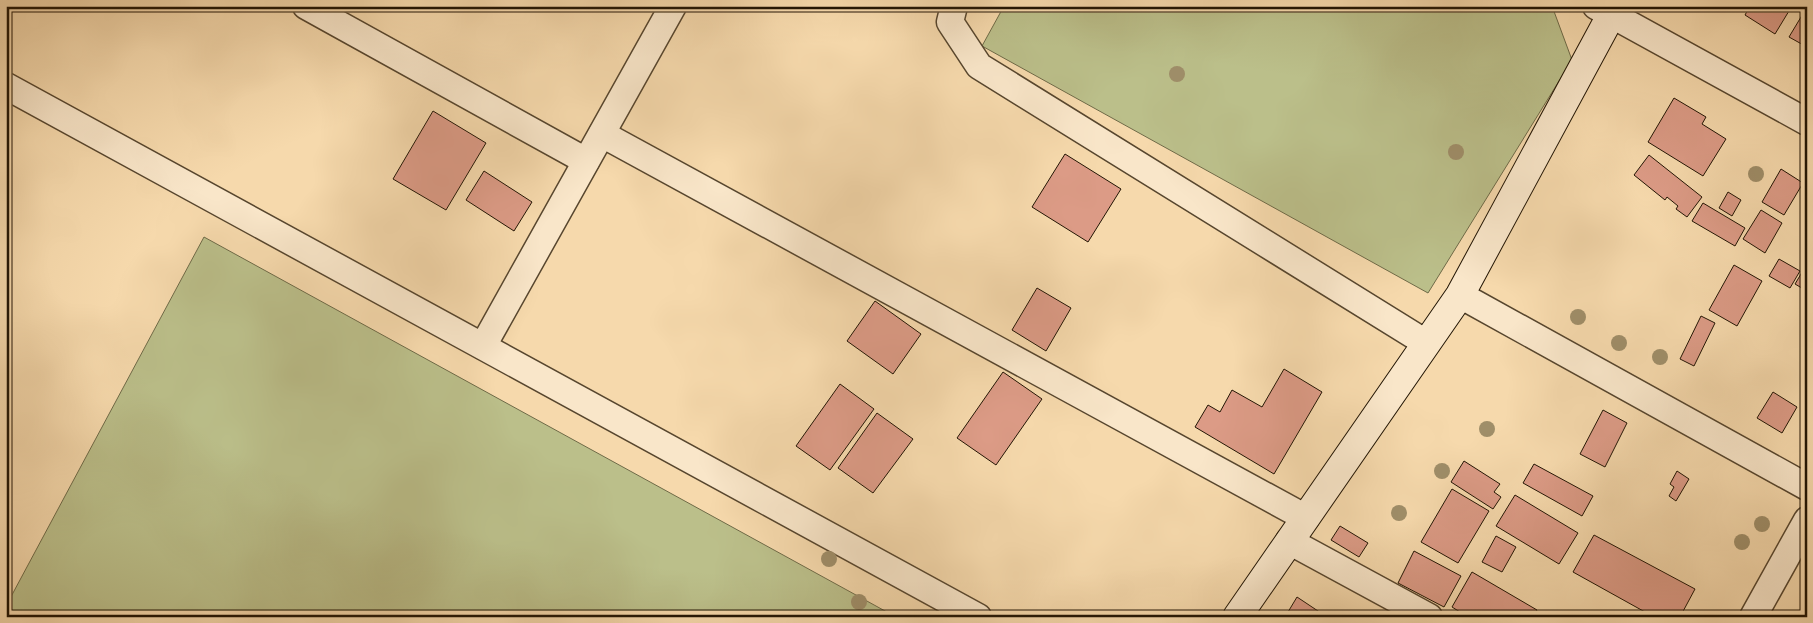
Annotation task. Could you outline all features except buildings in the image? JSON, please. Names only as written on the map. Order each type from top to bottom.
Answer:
[{"type":"street","points":[[306,6],[586,161]]},
{"type":"street","points":[[483,346],[673,6]]},
{"type":"street","points":[[954,6],[950,22],[979,66],[1426,343]]},
{"type":"street","points":[[1237,617],[1460,295],[1608,9],[1807,122]]},
{"type":"street","points":[[6,86],[978,617]]},
{"type":"street","points":[[602,134],[1306,518]]},
{"type":"street","points":[[1460,295],[1807,487]]},
{"type":"street","points":[[1753,617],[1807,520]]},
{"type":"street","points":[[1289,541],[1429,617]]},
{"type":"green space","points":[[1004,6],[1552,6],[1572,60],[1428,293],[982,46]]},
{"type":"green space","points":[[204,237],[896,617],[6,617],[6,606]]}]
